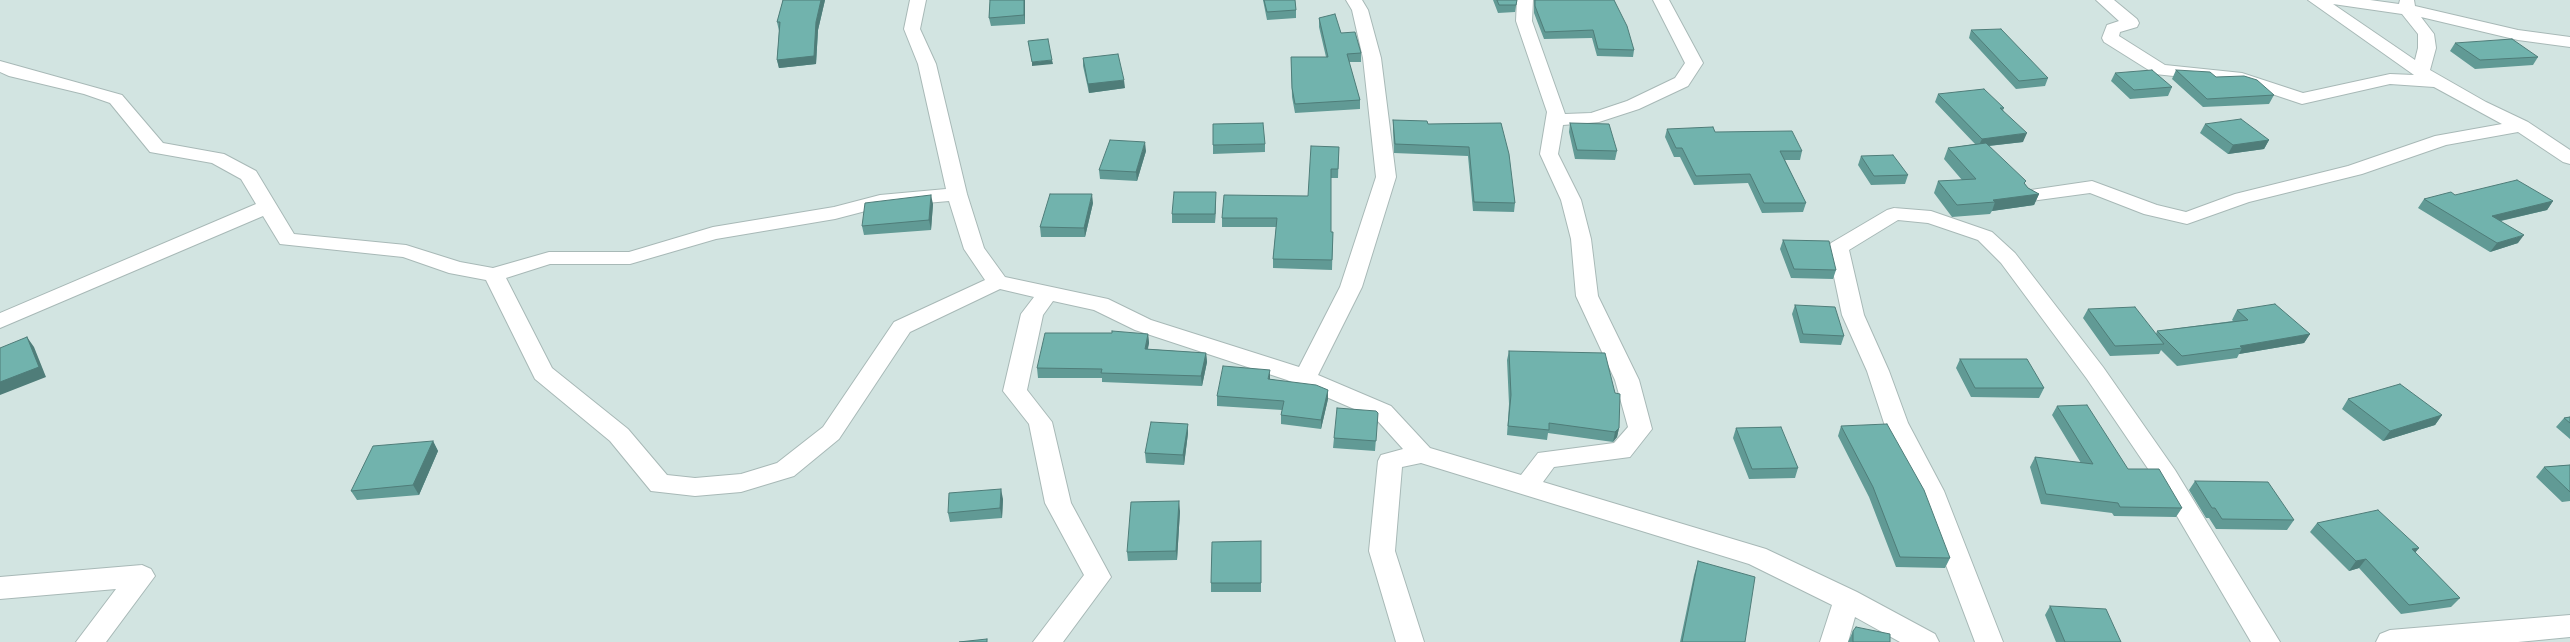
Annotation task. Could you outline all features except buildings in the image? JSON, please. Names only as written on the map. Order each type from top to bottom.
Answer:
[{"type":"street","points":[[918,0],[912,28],[927,64],[957,194],[974,249],[998,282]]},
{"type":"street","points":[[1305,378],[1351,287],[1386,177],[1376,106],[1372,58],[1360,10],[1354,0]]},
{"type":"street","points":[[1525,0],[1524,21],[1556,112],[1548,154],[1570,200],[1581,239],[1587,296],[1626,380],[1640,429],[1621,451],[1547,459],[1525,487]]},
{"type":"street","points":[[1554,120],[1593,118],[1633,105],[1682,82],[1694,63],[1662,0]]},
{"type":"street","points":[[2104,0],[2131,23],[2113,29],[2110,38],[2161,70],[2242,78],[2302,99],[2390,79],[2439,82]]},
{"type":"street","points":[[2316,0],[2421,72],[2480,106],[2521,126],[2570,158]]},
{"type":"street","points":[[2335,0],[2407,5],[2518,35],[2570,42]]},
{"type":"street","points":[[2407,5],[2426,34],[2428,48],[2421,72]]},
{"type":"street","points":[[0,66],[15,72],[90,90],[116,99],[157,148],[217,158],[249,175],[287,240],[406,251],[456,268],[494,275],[549,258],[630,258],[713,233],[835,213],[880,201],[957,194]]},
{"type":"street","points":[[2031,195],[2092,187],[2151,210],[2187,218],[2242,198],[2354,170],[2442,140],[2521,126]]},
{"type":"street","points":[[0,321],[267,207]]},
{"type":"street","points":[[1989,642],[1976,614],[1931,491],[1896,423],[1878,372],[1853,315],[1838,248],[1894,214],[1931,217],[1985,236],[2008,258],[2095,373],[2166,476],[2266,642]]},
{"type":"street","points":[[494,275],[543,373],[619,435],[660,484],[695,487],[741,483],[785,470],[831,433],[902,327],[998,282],[1100,304],[1143,325],[1305,378],[1383,412],[1420,454]]},
{"type":"street","points":[[1047,642],[1098,577],[1058,503],[1040,422],[1015,391],[1032,314],[1048,293]]},
{"type":"street","points":[[1410,642],[1382,551],[1390,461],[1420,454],[1757,556],[1847,600],[1925,642]]},
{"type":"street","points":[[0,588],[142,576],[90,642]]},
{"type":"street","points":[[1834,642],[1847,600]]},
{"type":"street","points":[[2390,642],[2570,626]]}]
